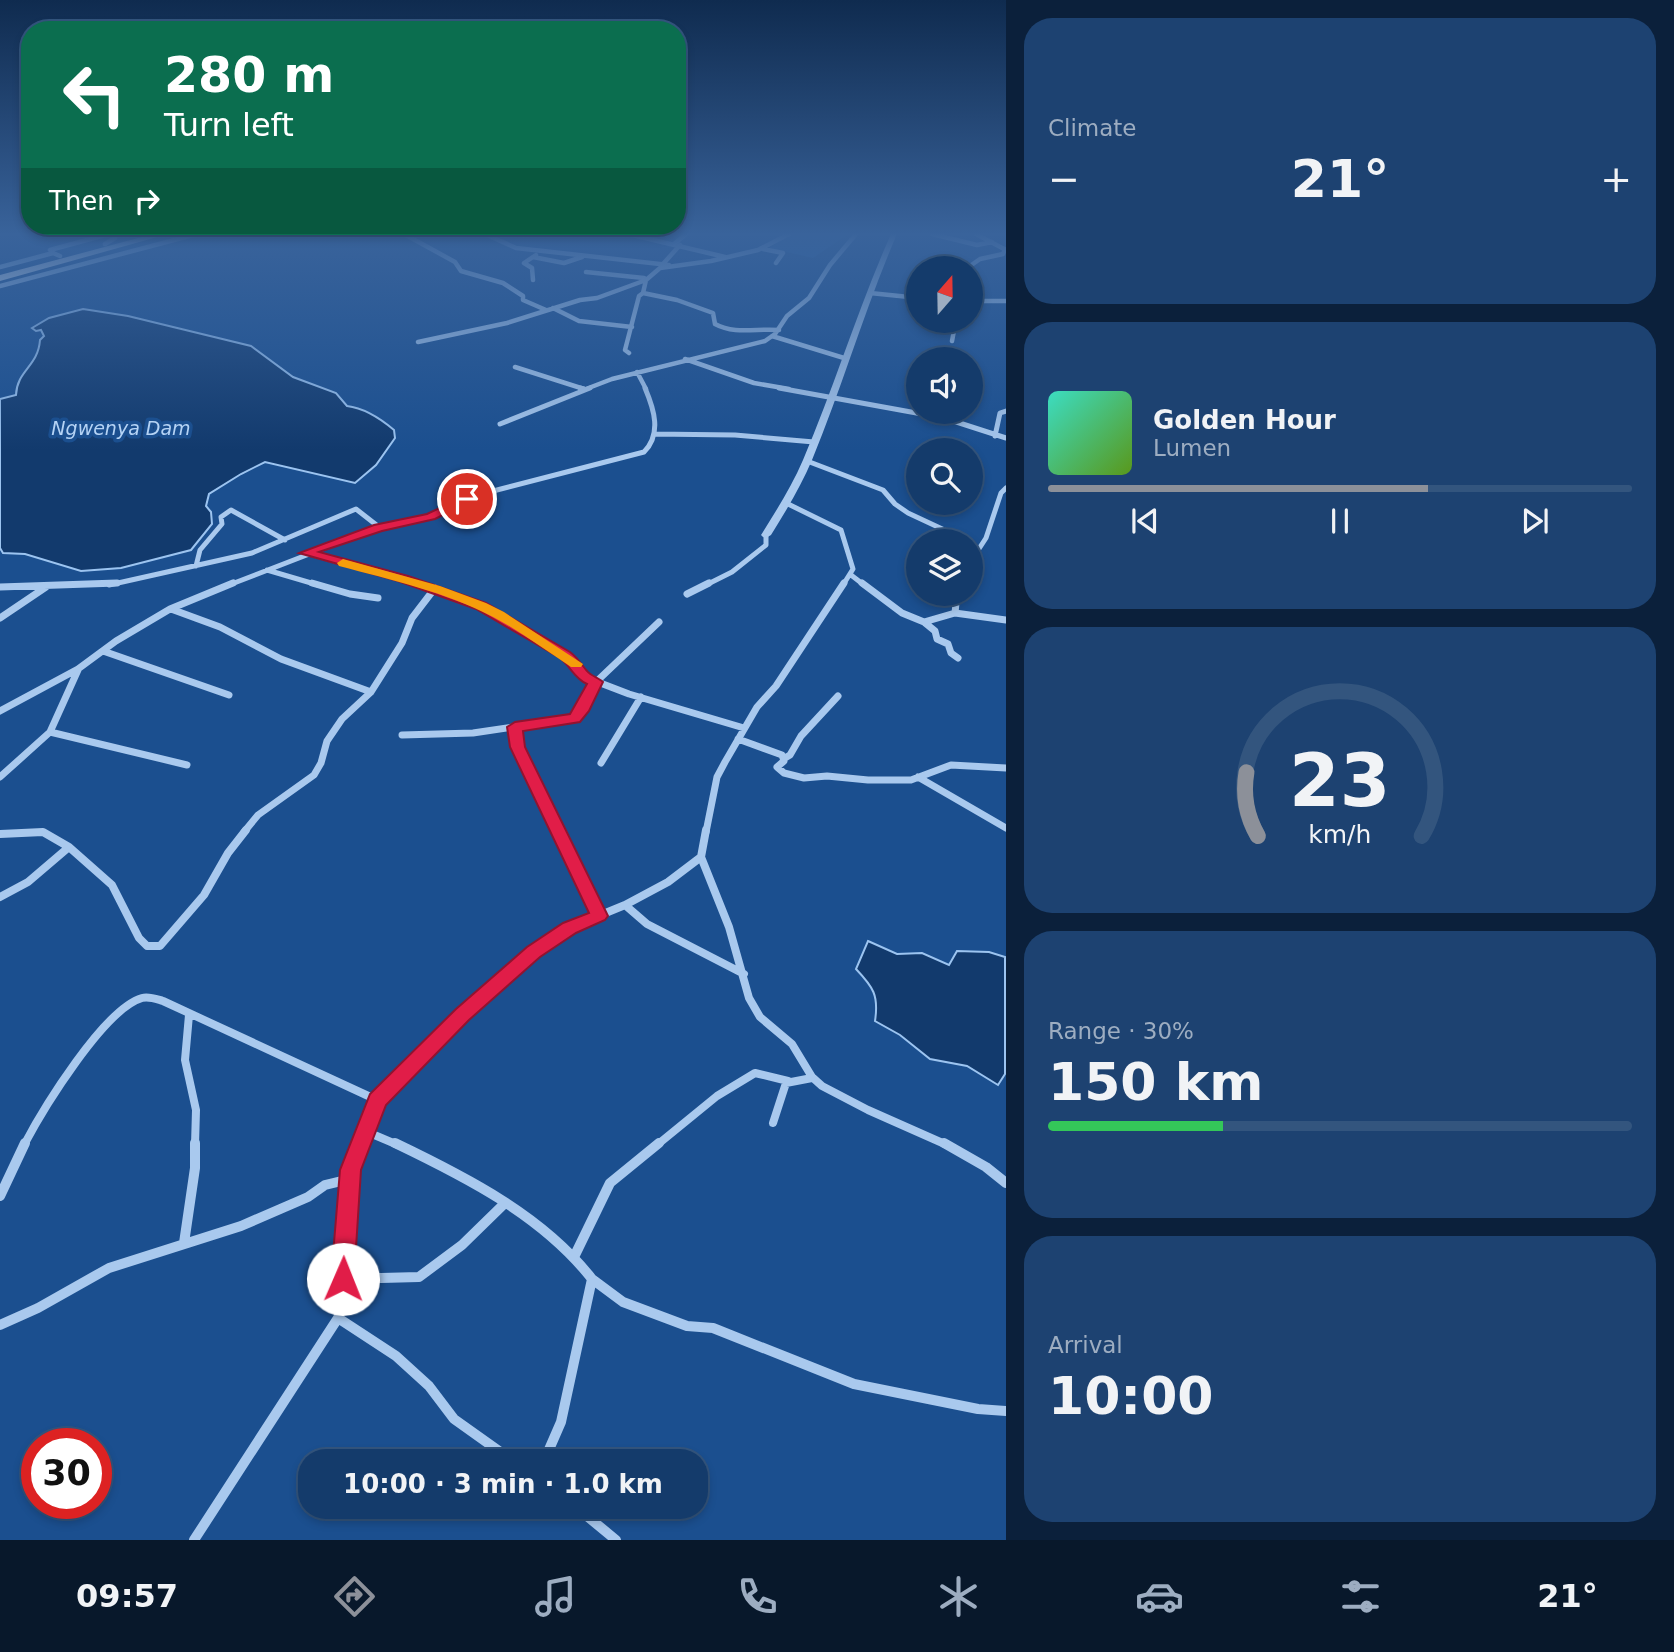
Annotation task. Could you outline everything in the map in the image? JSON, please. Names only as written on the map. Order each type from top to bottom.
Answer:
[{"type":"street","points":[[536,306],[546,310]]},
{"type":"street","points":[[418,342],[507,323],[562,306]]},
{"type":"street","points":[[629,353],[624,347],[639,306]]},
{"type":"street","points":[[693,306],[713,313],[715,324],[719,327],[739,331],[761,328],[779,330]]},
{"type":"street","points":[[500,424],[585,389],[637,372],[765,341],[779,330],[787,316],[799,306]]},
{"type":"street","points":[[687,594],[739,567],[766,545],[766,535],[807,461],[828,398],[865,306]]},
{"type":"street","points":[[553,308],[579,321],[632,327]]},
{"type":"street","points":[[952,341],[954,333]]},
{"type":"street","points":[[772,336],[844,358]]},
{"type":"street","points":[[685,359],[754,383],[944,418],[1006,438]]},
{"type":"street","points":[[515,367],[585,389]]},
{"type":"street","points":[[0,711],[78,669],[170,609],[306,553],[379,527],[431,516],[467,499],[507,487],[635,456],[649,448],[654,435],[655,418],[650,395],[637,372]]},
{"type":"street","points":[[995,436],[1000,413],[1006,411]]},
{"type":"street","points":[[654,435],[735,435],[814,442]]},
{"type":"street","points":[[807,461],[883,490],[894,504],[943,529]]},
{"type":"street","points":[[983,543],[1001,493],[1006,488]]},
{"type":"street","points":[[786,503],[841,530],[853,567],[776,686],[757,706],[717,777],[701,857],[737,951],[751,1004],[757,1014],[801,1054],[812,1078],[874,1114],[928,1136],[972,1159],[990,1169],[1006,1183]]},
{"type":"street","points":[[0,587],[108,585],[196,566],[252,553],[356,509],[379,527]]},
{"type":"street","points":[[196,566],[200,550],[222,524],[221,517],[231,510],[285,540]]},
{"type":"street","points":[[306,553],[435,589],[499,615],[565,655],[577,664],[582,676],[744,728]]},
{"type":"street","points":[[266,570],[350,594],[378,598]]},
{"type":"street","points":[[850,575],[902,612],[925,622],[935,631],[937,639],[948,644],[951,653],[958,658]]},
{"type":"street","points":[[0,618],[46,587]]},
{"type":"street","points":[[0,834],[43,831],[69,848],[112,885],[139,938],[147,946],[160,946],[204,895],[228,853],[258,815],[314,775],[321,763],[327,741],[342,719],[371,692],[402,643],[410,622],[435,589]]},
{"type":"street","points":[[955,613],[956,606]]},
{"type":"street","points":[[170,609],[220,626],[281,659],[371,692]]},
{"type":"street","points":[[925,622],[955,613],[1006,620]]},
{"type":"street","points":[[402,735],[473,733],[575,718],[596,682],[659,622]]},
{"type":"street","points":[[103,651],[229,695]]},
{"type":"street","points":[[0,777],[50,732],[78,669]]},
{"type":"street","points":[[838,696],[777,767],[784,774],[804,778],[827,776],[868,780],[918,778],[951,765],[1006,768]]},
{"type":"street","points":[[601,764],[641,697]]},
{"type":"street","points":[[515,727],[517,747],[599,916]]},
{"type":"street","points":[[50,732],[187,765]]},
{"type":"street","points":[[738,738],[785,758]]},
{"type":"street","points":[[918,778],[1006,828]]},
{"type":"street","points":[[0,897],[28,882],[69,848]]},
{"type":"street","points":[[198,1539],[338,1318],[351,1170],[377,1100],[463,1015],[534,952],[569,928],[625,905],[677,876],[701,857]]},
{"type":"street","points":[[625,905],[647,924],[744,974]]},
{"type":"street","points":[[0,1196],[32,1130],[87,1049],[116,1013],[135,999],[155,998],[226,1034],[304,1065],[377,1100]]},
{"type":"street","points":[[184,1243],[195,1168],[195,1110],[185,1060],[189,1015]]},
{"type":"street","points":[[575,1255],[610,1183],[717,1096],[755,1073],[788,1081],[812,1078]]},
{"type":"street","points":[[773,1123],[776,1108],[788,1081]]},
{"type":"street","points":[[365,1130],[431,1159],[503,1205],[575,1255],[592,1279],[623,1302],[687,1326],[713,1328],[854,1384],[978,1409],[1006,1410]]},
{"type":"street","points":[[0,1325],[38,1308],[109,1268],[241,1226],[308,1197],[326,1185],[350,1179]]},
{"type":"street","points":[[343,1279],[419,1277],[462,1245],[503,1205]]},
{"type":"street","points":[[549,1449],[561,1422],[592,1279]]},
{"type":"street","points":[[338,1318],[396,1356],[429,1386],[454,1419],[496,1449]]},
{"type":"street","points":[[591,1519],[616,1540]]},
{"type":"water","name":"Ngwenya Dam","points":[[83,309],[128,316],[251,346],[293,377],[336,393],[347,406],[378,418],[394,430],[395,438],[376,465],[355,483],[265,462],[241,474],[209,494],[206,506],[211,512],[212,524],[191,550],[121,568],[81,571],[25,554],[3,553],[0,548],[0,399],[16,395],[20,380],[36,356],[40,340],[44,336],[41,330],[32,328],[49,318]]},
{"type":"water","points":[[868,941],[897,954],[922,953],[949,965],[957,951],[989,952],[1005,957],[1005,1074],[998,1085],[967,1066],[930,1059],[900,1035],[875,1021],[876,1004],[873,992],[856,969]]},
{"type":"slow traffic","points":[[343,563],[450,593],[481,606],[576,664]]},
{"type":"route","points":[[343,1279],[344,1235],[351,1170],[377,1100],[463,1015],[534,952],[569,928],[599,916],[517,747],[515,727],[575,718],[596,682],[579,674],[577,664],[565,655],[481,606],[450,593],[306,553],[379,527],[431,516],[467,499]]}]
